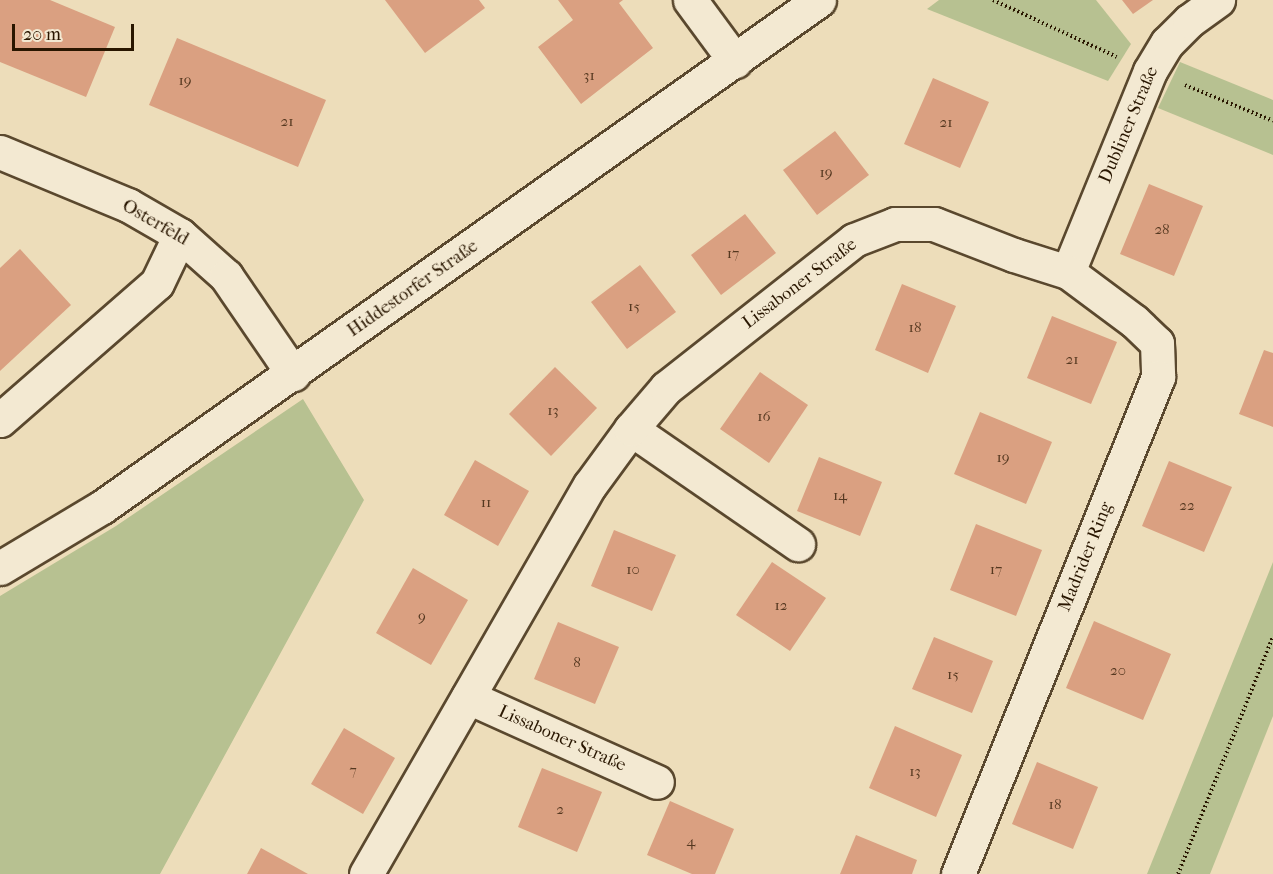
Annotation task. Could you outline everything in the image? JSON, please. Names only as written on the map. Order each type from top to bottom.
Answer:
[{"type":"street","points":[[690,0],[735,61]]},
{"type":"street","name":"Hiddestorfer Straße","points":[[0,568],[102,507],[819,0]]},
{"type":"street","name":"Dubliner Straße","points":[[1068,272],[1150,71],[1167,43],[1189,21],[1218,0]]},
{"type":"street","name":"Osterfeld","points":[[3,159],[128,206],[180,235],[226,276],[293,374]]},
{"type":"street","name":"Lissaboner Straße","points":[[366,874],[590,485],[631,429],[666,388],[844,247],[854,240],[895,224],[934,224],[1014,255],[1068,272]]},
{"type":"street","points":[[0,420],[157,283],[180,235]]},
{"type":"street","name":"Madrider Ring","points":[[958,874],[1158,377],[1157,343],[1134,321],[1068,272]]},
{"type":"street","points":[[631,429],[798,544]]},
{"type":"street","name":"Lissaboner Straße","points":[[468,697],[657,782]]},
{"type":"path","points":[[1178,874],[1273,637]]},
{"type":"green space","points":[[939,0],[1096,0],[1131,44],[1108,81],[927,9]]},
{"type":"green space","points":[[1180,62],[1273,100],[1273,155],[1158,108]]},
{"type":"green space","points":[[303,399],[364,500],[160,874],[0,874],[0,596],[116,526]]},
{"type":"green space","points":[[1273,562],[1273,716],[1210,874],[1147,874]]},
{"type":"building","points":[[0,0],[50,0],[115,27],[86,97],[0,62]]},
{"type":"building","points":[[385,0],[479,0],[485,8],[425,53]]},
{"type":"building","points":[[558,0],[623,0],[619,3],[653,48],[581,104],[538,47],[573,20]]},
{"type":"building","points":[[1122,0],[1153,0],[1133,14]]},
{"type":"building","points":[[177,38],[326,100],[298,167],[149,105]]},
{"type":"building","points":[[933,78],[989,102],[960,168],[904,144]]},
{"type":"building","points":[[835,131],[869,175],[817,215],[783,170]]},
{"type":"building","points":[[1149,184],[1203,206],[1174,276],[1120,254]]},
{"type":"building","points":[[745,214],[776,253],[721,295],[691,255]]},
{"type":"building","points":[[20,249],[71,305],[0,371],[0,268]]},
{"type":"building","points":[[640,265],[676,312],[627,349],[591,302]]},
{"type":"building","points":[[902,284],[956,306],[928,373],[875,350]]},
{"type":"building","points":[[1052,316],[1117,342],[1091,404],[1027,378]]},
{"type":"building","points":[[1264,350],[1273,353],[1273,427],[1239,414]]},
{"type":"building","points":[[555,367],[597,408],[551,456],[509,414]]},
{"type":"building","points":[[760,372],[808,405],[769,463],[720,429]]},
{"type":"building","points":[[980,412],[1052,442],[1026,504],[954,474]]},
{"type":"building","points":[[819,457],[882,482],[860,536],[797,511]]},
{"type":"building","points":[[475,460],[529,491],[498,546],[444,515]]},
{"type":"building","points":[[1169,461],[1232,487],[1204,552],[1142,526]]},
{"type":"building","points":[[976,524],[1042,550],[1016,616],[950,590]]},
{"type":"building","points":[[614,530],[676,555],[652,611],[591,586]]},
{"type":"building","points":[[772,562],[826,598],[790,651],[736,615]]},
{"type":"building","points":[[413,568],[468,600],[431,665],[376,633]]},
{"type":"building","points":[[1094,621],[1171,654],[1143,720],[1066,688]]},
{"type":"building","points":[[558,622],[619,647],[595,704],[534,679]]},
{"type":"building","points":[[934,637],[993,661],[972,713],[912,689]]},
{"type":"building","points":[[895,726],[962,755],[936,817],[869,788]]},
{"type":"building","points":[[344,728],[395,758],[363,814],[311,784]]},
{"type":"building","points":[[1037,762],[1098,787],[1073,849],[1012,824]]},
{"type":"building","points":[[542,768],[602,792],[577,852],[518,827]]},
{"type":"building","points":[[670,801],[734,829],[715,874],[692,874],[647,855]]},
{"type":"building","points":[[856,835],[917,860],[912,874],[840,874]]},
{"type":"building","points":[[261,848],[308,874],[247,874]]}]
